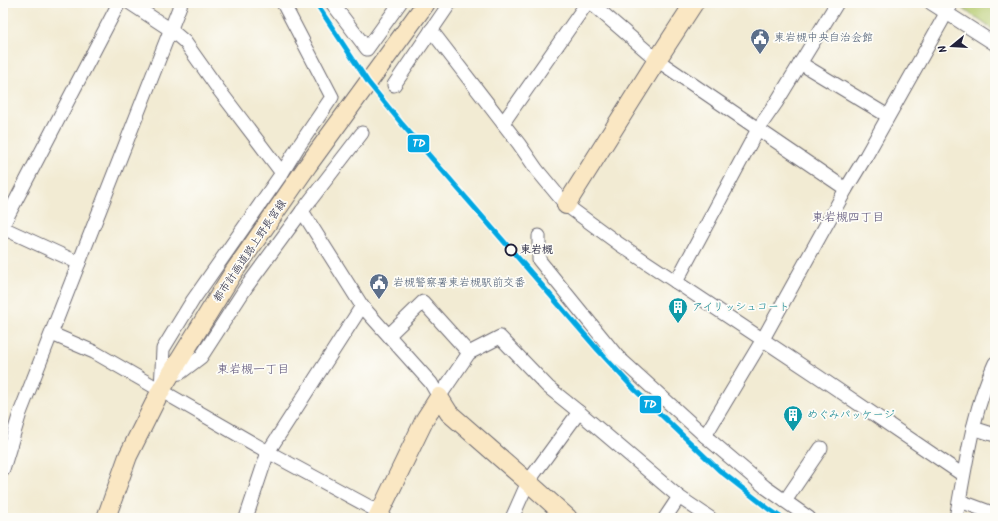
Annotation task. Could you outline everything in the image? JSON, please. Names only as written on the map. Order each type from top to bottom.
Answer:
[{"type":"street","points":[[79,263],[3,226],[119,3]]},
{"type":"street","points":[[130,3],[171,30],[185,42],[219,90],[282,173]]},
{"type":"street","points":[[3,469],[20,413],[181,3]]},
{"type":"street","points":[[161,390],[163,349],[193,300],[282,173],[332,97],[283,3]]},
{"type":"street","points":[[332,3],[367,49],[400,3]]},
{"type":"street","name":"都市計画道路上野長宮線","points":[[106,518],[128,456],[161,390],[238,266],[308,165],[426,3]]},
{"type":"street","points":[[394,85],[450,3]]},
{"type":"street","points":[[503,123],[587,3]]},
{"type":"street","points":[[591,3],[657,60],[758,130],[846,188]]},
{"type":"street","points":[[566,205],[694,3]]},
{"type":"street","points":[[676,282],[758,130],[837,3]]},
{"type":"street","points":[[931,3],[949,8],[995,44]]},
{"type":"street","points":[[705,436],[763,339],[846,188],[866,156],[949,8]]},
{"type":"street","points":[[431,30],[519,144],[537,170],[566,205],[619,244],[763,339],[963,475]]},
{"type":"street","points":[[800,63],[888,116]]},
{"type":"street","points":[[171,374],[180,373],[201,357],[247,286],[362,133]]},
{"type":"street","points":[[302,211],[362,306],[431,383],[448,413],[568,518]]},
{"type":"street","points":[[539,236],[539,260],[617,356],[705,436],[765,486],[809,518]]},
{"type":"street","points":[[389,336],[423,302],[469,353]]},
{"type":"street","points":[[246,518],[268,452],[362,306]]},
{"type":"street","points":[[52,334],[94,352],[378,515],[424,419],[469,353],[500,337],[548,387],[679,497],[710,518]]},
{"type":"street","points":[[956,518],[973,428],[981,398],[994,368]]},
{"type":"street","points":[[512,518],[528,482],[579,412]]},
{"type":"street","points":[[973,428],[995,435]]},
{"type":"street","points":[[785,500],[821,448]]},
{"type":"street","points":[[665,518],[679,497]]},
{"type":"street","points":[[960,501],[995,514]]},
{"type":"green space","points":[[995,3],[995,31],[956,4]]},
{"type":"transit line","name":"TD","points":[[316,3],[368,82],[402,124],[598,350],[635,390],[719,470],[782,518]]},
{"type":"place","name":"東岩槻中央自治会館","points":[[760,55]]},
{"type":"place","name":"東岩槻","points":[[511,250]]},
{"type":"place","name":"岩槻警察署東岩槻駅前交番","points":[[379,300]]},
{"type":"place","name":"アイリッシュコート","points":[[678,324]]},
{"type":"place","name":"めぐみパッケージ","points":[[793,432]]},
{"type":"district","name":"東岩槻四丁目","points":[[848,217]]},
{"type":"district","name":"東岩槻一丁目","points":[[253,369]]}]
